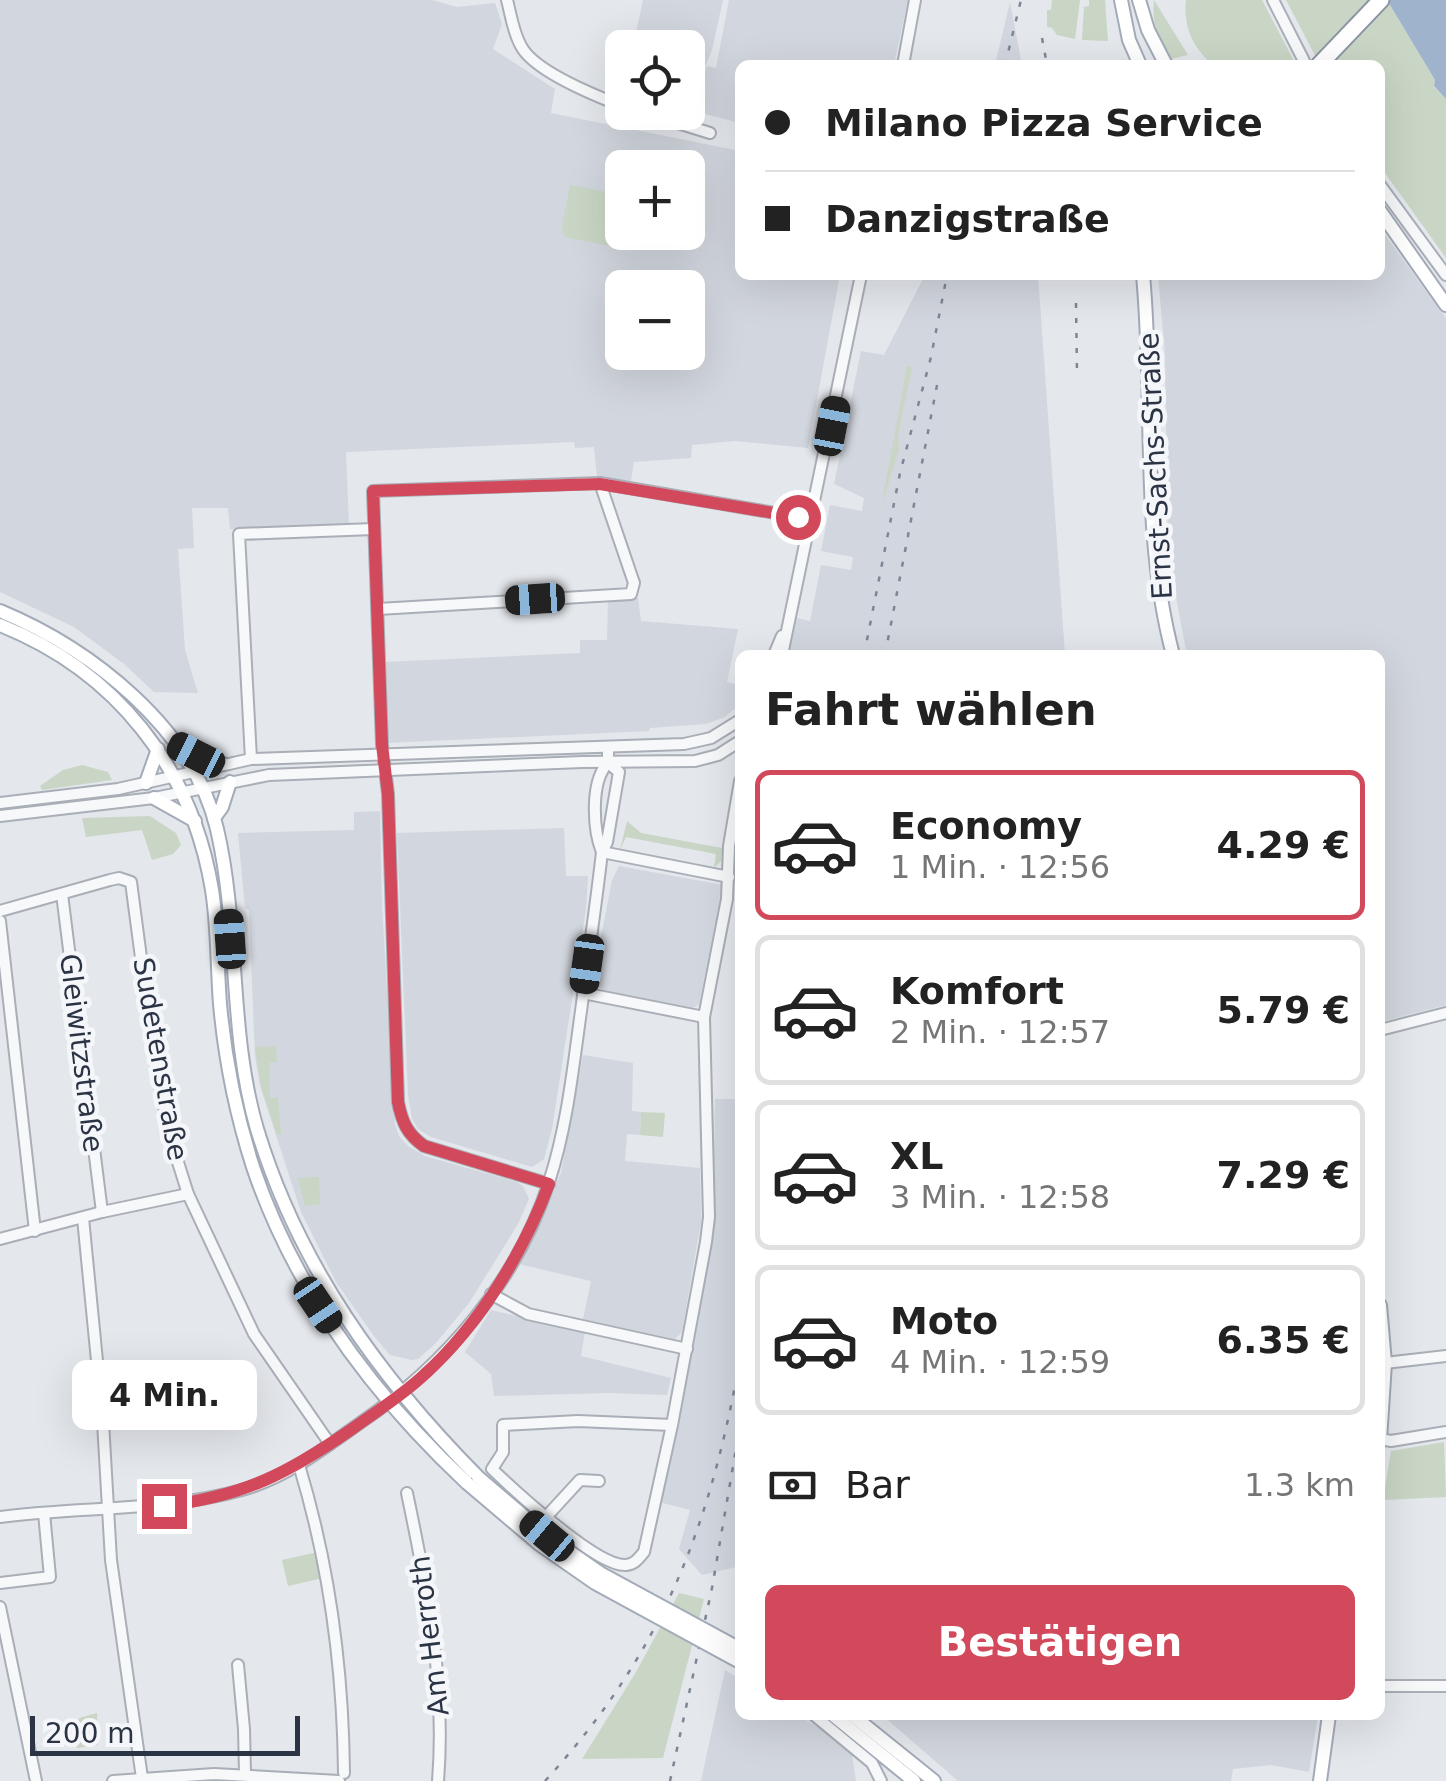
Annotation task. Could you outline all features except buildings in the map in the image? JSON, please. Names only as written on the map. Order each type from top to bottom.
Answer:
[{"type":"highway","points":[[1324,60],[1381,0]]},
{"type":"main road","points":[[1122,0],[1129,40],[1138,60]]},
{"type":"main road","points":[[1139,0],[1163,60]]},
{"type":"main road","points":[[1385,217],[1446,305]]},
{"type":"main road","name":"Ernst-Sachs-Straße","points":[[1143,280],[1151,396],[1154,548],[1159,595],[1172,650]]},
{"type":"main road","points":[[0,611],[49,634],[92,661],[139,702],[176,745],[200,788],[214,818],[226,889],[239,1044],[266,1158],[295,1232],[316,1271],[402,1393],[472,1480],[600,1572],[735,1646]]},
{"type":"main road","points":[[0,625],[41,645],[89,676],[136,720],[183,792],[195,821],[213,894],[228,1064],[253,1166],[286,1245],[318,1305],[389,1403],[539,1544],[595,1583],[735,1659]]},
{"type":"main road","points":[[176,745],[223,764]]},
{"type":"main road","points":[[146,783],[158,749]]},
{"type":"main road","points":[[214,818],[230,782]]},
{"type":"main road","points":[[154,798],[195,821]]},
{"type":"main road","points":[[840,1720],[934,1781]]},
{"type":"main road","points":[[858,1720],[904,1762],[914,1781]]},
{"type":"main road","points":[[1320,1781],[1328,1720]]},
{"type":"street","points":[[507,0],[522,48],[532,59],[605,98]]},
{"type":"street","points":[[903,60],[915,0]]},
{"type":"street","points":[[1148,30],[1150,0]]},
{"type":"street","points":[[1274,0],[1304,60]]},
{"type":"street","points":[[700,130],[710,133]]},
{"type":"street","points":[[1385,192],[1446,275]]},
{"type":"street","points":[[783,650],[860,280]]},
{"type":"street","points":[[549,1184],[424,1146],[410,1136],[402,1119],[398,1102],[373,491],[600,484],[810,519]]},
{"type":"street","points":[[378,609],[634,592],[600,484]]},
{"type":"street","points":[[252,759],[239,534],[374,528]]},
{"type":"street","points":[[776,650],[786,626]]},
{"type":"street","points":[[0,803],[85,795],[252,759],[696,742],[716,736],[735,723]]},
{"type":"street","points":[[0,816],[154,798],[269,775],[702,760],[735,744]]},
{"type":"street","points":[[602,852],[597,840],[598,780],[608,763],[608,747]]},
{"type":"street","points":[[460,752],[460,767]]},
{"type":"street","points":[[0,1517],[194,1502],[244,1490],[300,1465],[389,1403],[447,1352],[491,1294],[525,1238],[549,1184],[568,1102],[602,852],[619,772],[608,763]]},
{"type":"street","points":[[672,1425],[578,1421],[503,1425],[502,1452],[492,1470],[605,1560],[618,1565],[636,1563],[648,1542],[672,1425],[687,1349],[709,1218],[704,1017],[728,899],[729,846],[735,811]]},
{"type":"street","points":[[602,852],[729,877]]},
{"type":"street","name":"Sudetenstraße","points":[[62,894],[110,880],[131,882],[158,1078],[188,1194],[254,1334],[330,1444]]},
{"type":"street","points":[[0,911],[62,894]]},
{"type":"street","name":"Gleiwitzstraße","points":[[62,894],[102,1212]]},
{"type":"street","points":[[0,921],[35,1231]]},
{"type":"street","points":[[583,993],[704,1017]]},
{"type":"street","points":[[1385,1029],[1446,1013]]},
{"type":"street","points":[[0,1239],[188,1194]]},
{"type":"street","points":[[83,1218],[104,1422],[107,1508],[142,1778]]},
{"type":"street","points":[[491,1294],[528,1314],[687,1349]]},
{"type":"street","points":[[1385,1364],[1446,1356]]},
{"type":"street","points":[[1385,1440],[1446,1432]]},
{"type":"street","points":[[113,1781],[245,1774],[342,1777],[343,1694],[337,1630],[322,1549],[300,1465]]},
{"type":"street","points":[[546,1516],[580,1480],[599,1480]]},
{"type":"street","name":"Am Herroth","points":[[407,1493],[434,1641],[440,1714],[438,1781]]},
{"type":"street","points":[[0,1581],[50,1577],[44,1513]]},
{"type":"street","points":[[0,1608],[36,1781]]},
{"type":"street","points":[[238,1665],[245,1774]]},
{"type":"street","points":[[1385,1686],[1446,1686]]},
{"type":"street","points":[[820,1720],[872,1762],[881,1781]]},
{"type":"shaded area","points":[[0,0],[432,0],[457,7],[495,3],[502,24],[493,49],[555,89],[551,113],[605,124],[605,130],[636,130],[735,150],[735,280],[839,280],[808,448],[735,441],[692,445],[691,458],[634,462],[631,481],[597,477],[594,447],[575,448],[574,442],[346,452],[349,527],[230,529],[228,508],[192,508],[194,548],[178,549],[185,650],[198,693],[154,692],[74,627],[0,592]]},
{"type":"shaded area","points":[[643,0],[723,0],[705,67],[705,30],[637,30]]},
{"type":"shaded area","points":[[729,0],[908,0],[895,60],[735,60],[735,122],[705,114],[707,66],[716,68]]},
{"type":"shaded area","points":[[1010,2],[1021,60],[996,60]]},
{"type":"shaded area","points":[[1385,235],[1446,318],[1446,1005],[1385,1021],[1385,650],[1186,650],[1168,556],[1165,356],[1158,280],[1385,280]]},
{"type":"shaded area","points":[[922,280],[1038,280],[1065,650],[790,650],[797,618],[810,621],[821,565],[851,570],[853,557],[821,551],[830,505],[862,511],[864,498],[834,484],[861,351],[884,355]]},
{"type":"shaded area","points":[[608,598],[638,598],[641,621],[738,629],[727,682],[735,684],[735,708],[706,724],[649,731],[387,743],[386,662],[580,653],[580,640],[607,640]]},
{"type":"shaded area","points":[[380,811],[382,905],[395,1124],[399,1136],[425,1156],[517,1182],[529,1199],[469,1303],[435,1344],[412,1360],[390,1355],[374,1336],[336,1282],[301,1212],[260,1086],[255,1056],[249,910],[245,908],[238,833],[354,830],[354,812]]},
{"type":"shaded area","points":[[564,828],[566,876],[588,876],[586,909],[552,1129],[544,1159],[532,1167],[431,1137],[418,1129],[412,1119],[397,833]]},
{"type":"shaded area","points":[[619,866],[723,885],[699,1004],[693,1008],[608,992],[596,986],[593,979],[612,880]]},
{"type":"shaded area","points":[[583,1055],[633,1063],[632,1111],[641,1112],[640,1135],[627,1134],[625,1161],[700,1168],[701,1222],[682,1332],[675,1339],[583,1319],[591,1281],[519,1264],[561,1173]]},
{"type":"shaded area","points":[[715,1099],[735,1099],[735,1567],[702,1575],[679,1549],[690,1510],[659,1502],[713,1221]]},
{"type":"shaded area","points":[[491,1310],[585,1332],[581,1356],[671,1378],[667,1395],[494,1396],[491,1374],[465,1352]]},
{"type":"shaded area","points":[[725,1670],[735,1676],[735,1720],[806,1720],[851,1748],[856,1781],[701,1781]]},
{"type":"shaded area","points":[[888,1720],[1317,1720],[1309,1772],[1271,1765],[1233,1769],[1231,1781],[958,1781]]},
{"type":"green space","points":[[1052,0],[1080,0],[1075,39],[1057,35],[1047,27],[1047,10],[1051,10]]},
{"type":"green space","points":[[1089,0],[1105,0],[1108,41],[1082,40],[1084,7],[1089,6]]},
{"type":"green space","points":[[1154,0],[1188,55],[1171,59],[1166,52],[1155,24]]},
{"type":"green space","points":[[1186,0],[1262,0],[1293,60],[1208,60],[1191,36]]},
{"type":"green space","points":[[1286,0],[1387,0],[1435,80],[1434,87],[1446,99],[1446,258],[1385,173],[1385,60],[1317,60]]},
{"type":"green space","points":[[570,185],[605,192],[605,245],[565,237],[562,227]]},
{"type":"green space","points":[[907,366],[912,367],[898,435],[899,450],[882,503]]},
{"type":"green space","points":[[82,765],[108,772],[112,780],[42,790],[40,786],[63,770]]},
{"type":"green space","points":[[150,816],[176,833],[181,845],[173,854],[152,860],[142,830],[86,837],[82,818]]},
{"type":"green space","points":[[627,821],[641,833],[722,848],[721,861],[714,868],[716,854],[626,837],[620,850]]},
{"type":"green space","points":[[276,1046],[277,1062],[269,1063],[270,1098],[278,1098],[281,1134],[277,1135],[261,1086],[255,1047]]},
{"type":"green space","points":[[641,1112],[665,1113],[663,1137],[640,1135]]},
{"type":"green space","points":[[319,1177],[320,1204],[305,1206],[298,1178]]},
{"type":"green space","points":[[1444,1442],[1446,1497],[1385,1500],[1391,1451]]},
{"type":"green space","points":[[318,1552],[323,1578],[288,1586],[282,1560]]},
{"type":"green space","points":[[679,1593],[704,1599],[663,1758],[582,1759],[636,1672]]},
{"type":"green space","points":[[97,1713],[98,1745],[77,1748],[79,1718]]},
{"type":"water","points":[[1387,0],[1446,0],[1446,99],[1434,86],[1435,80]]},
{"type":"railway","points":[[1006,60],[1021,0]]},
{"type":"railway","points":[[1042,38],[1046,60]]},
{"type":"railway","points":[[865,650],[900,473],[931,357],[946,280]]},
{"type":"railway","points":[[1076,303],[1077,373]]},
{"type":"railway","points":[[886,650],[938,380]]},
{"type":"railway","points":[[545,1781],[621,1685],[675,1585],[713,1478],[735,1384]]},
{"type":"railway","points":[[670,1781],[712,1588],[735,1455]]},
{"type":"route","points":[[164,1506],[239,1491],[275,1478],[300,1465],[418,1381],[476,1317],[515,1256],[549,1184],[424,1146],[410,1136],[402,1119],[398,1102],[373,491],[600,484],[643,488],[798,517]]}]
